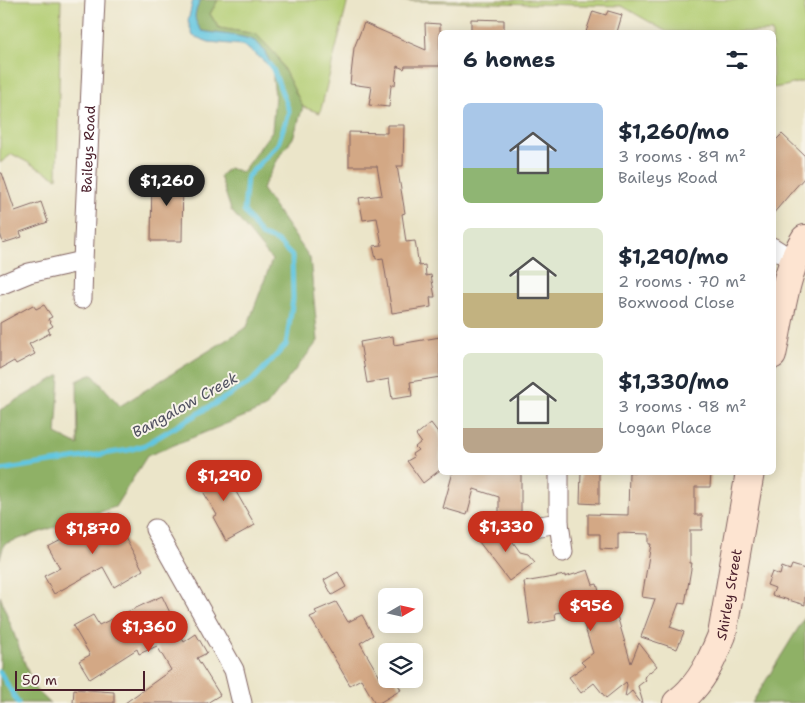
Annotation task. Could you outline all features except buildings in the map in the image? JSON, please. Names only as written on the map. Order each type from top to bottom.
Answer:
[{"type":"street","name":"Baileys Road","points":[[82,299],[95,0]]},
{"type":"street","points":[[776,336],[787,283],[790,249]]},
{"type":"street","points":[[0,285],[29,273],[83,261]]},
{"type":"street","points":[[559,475],[559,523],[563,552]]},
{"type":"street","name":"Shirley Street","points":[[677,703],[692,689],[703,674],[722,636],[749,475]]},
{"type":"street","points":[[527,528],[559,523]]},
{"type":"street","points":[[155,529],[234,670],[242,703]]},
{"type":"green space","points":[[0,0],[61,0],[57,178],[12,154],[0,163]]},
{"type":"green space","points":[[201,0],[218,0],[210,14],[219,28],[256,34],[277,56],[303,107],[293,138],[279,157],[262,189],[310,258],[318,341],[265,408],[147,456],[115,507],[4,544],[0,559],[0,410],[60,375],[56,434],[78,445],[77,381],[92,374],[120,406],[247,327],[272,260],[231,210],[220,176],[229,168],[242,172],[272,131],[275,95],[273,69],[265,53],[247,38],[202,31],[195,19]]},
{"type":"green space","points":[[218,0],[348,0],[320,113],[303,107],[277,56],[256,34],[219,28],[210,14]]},
{"type":"green space","points":[[370,0],[805,0],[805,81],[776,88],[776,30],[664,30],[622,6]]},
{"type":"green space","points":[[0,596],[34,688],[50,703],[0,703]]},
{"type":"green space","points":[[805,616],[805,703],[752,703],[802,622]]},
{"type":"water","points":[[193,0],[201,0],[195,19],[202,31],[238,36],[256,42],[264,51],[273,69],[242,45],[209,42],[193,36],[188,21]]},
{"type":"waterway","name":"Bangalow Creek","points":[[0,470],[129,450],[145,445],[251,382],[286,345],[293,299],[292,256],[277,241],[261,235],[244,211],[247,177],[278,144],[289,111],[273,69],[269,64]]},
{"type":"waterway","name":"Bangalow Creek","points":[[0,672],[18,703]]}]
